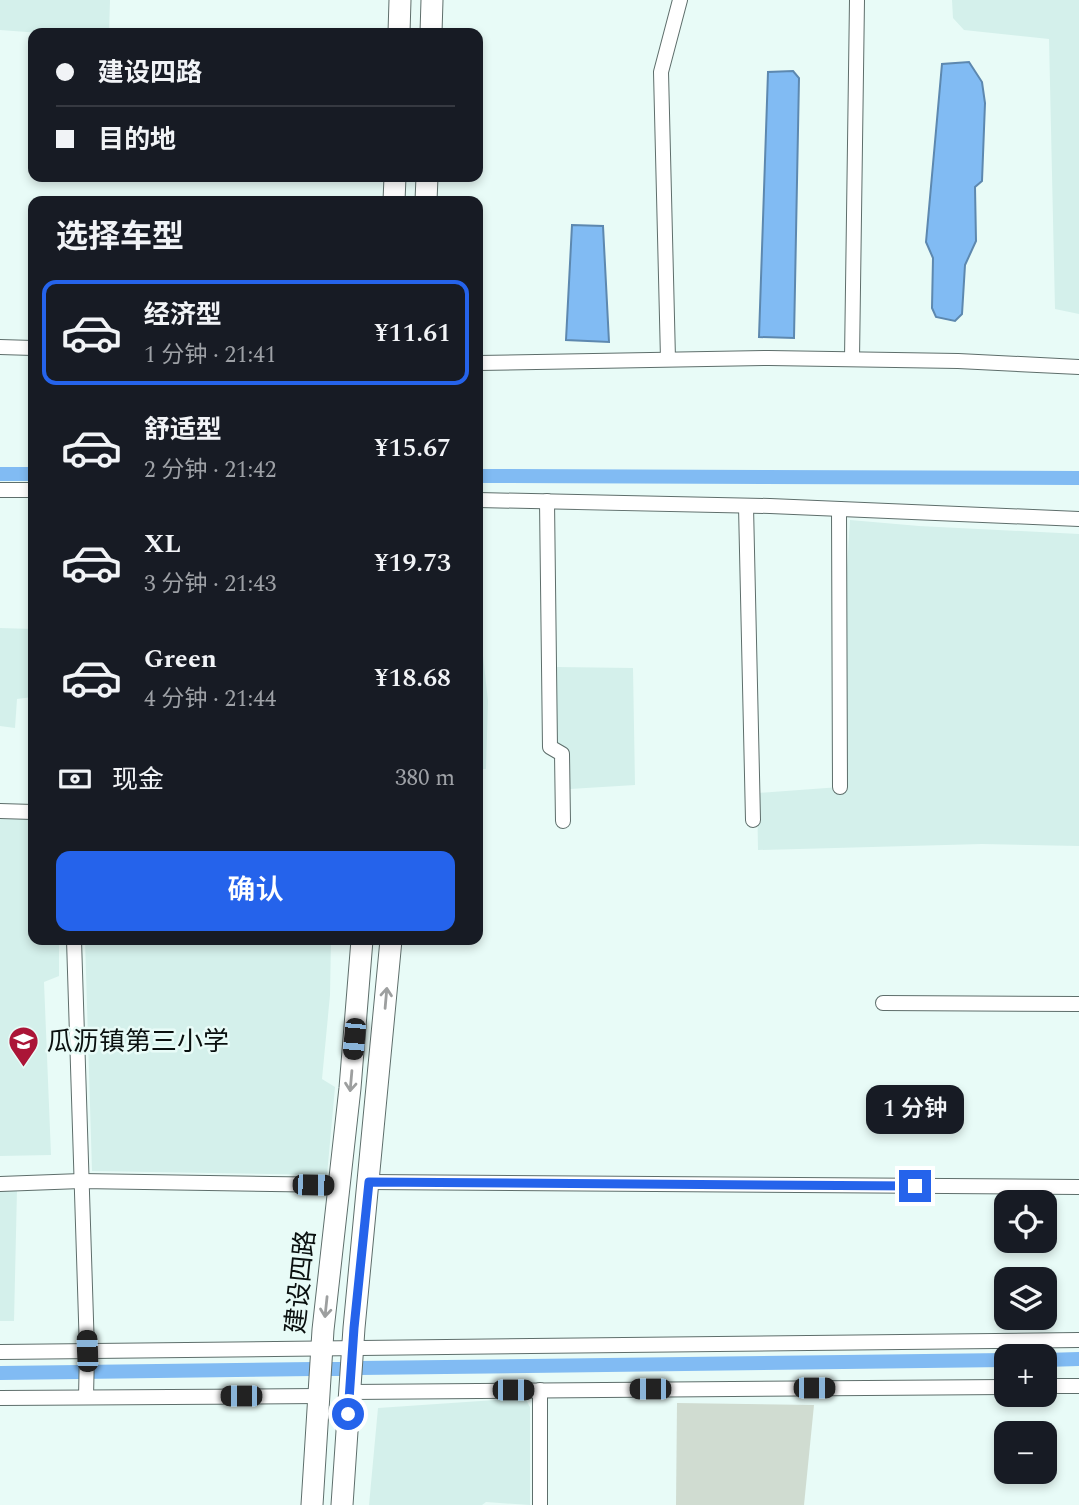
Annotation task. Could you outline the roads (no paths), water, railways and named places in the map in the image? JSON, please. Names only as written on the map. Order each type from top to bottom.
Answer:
[{"type":"main road","points":[[399,28],[400,0]]},
{"type":"main road","points":[[431,28],[432,0]]},
{"type":"main road","name":"建设四路","points":[[312,1505],[322,1349],[350,1088],[362,945]]},
{"type":"main road","points":[[342,1505],[349,1392],[391,945]]},
{"type":"street","points":[[668,359],[661,72],[680,0]]},
{"type":"street","points":[[852,359],[857,0]]},
{"type":"street","points":[[0,347],[28,348]]},
{"type":"street","points":[[483,363],[852,359],[1079,367]]},
{"type":"street","points":[[0,490],[28,490]]},
{"type":"street","points":[[483,500],[746,506],[1079,519]]},
{"type":"street","points":[[547,501],[550,747],[562,754],[563,821]]},
{"type":"street","points":[[746,506],[753,820]]},
{"type":"street","points":[[839,509],[840,787]]},
{"type":"street","points":[[0,811],[28,811]]},
{"type":"street","points":[[74,945],[87,1352],[86,1396]]},
{"type":"street","points":[[883,1003],[1079,1004]]},
{"type":"street","points":[[0,1184],[81,1181],[339,1185]]},
{"type":"street","points":[[369,1182],[1079,1187]]},
{"type":"street","points":[[0,1352],[1079,1340]]},
{"type":"street","points":[[1057,1387],[1079,1386]]},
{"type":"street","points":[[349,1392],[994,1387]]},
{"type":"street","points":[[540,1390],[540,1505]]},
{"type":"street","points":[[0,1398],[319,1396]]},
{"type":"water","points":[[969,62],[982,82],[985,103],[982,181],[975,187],[976,241],[965,265],[962,314],[955,321],[936,317],[932,308],[933,258],[926,242],[942,64]]},
{"type":"water","points":[[793,71],[799,78],[794,338],[759,337],[768,72]]},
{"type":"water","points":[[572,225],[603,226],[609,342],[566,340]]},
{"type":"waterway","points":[[0,474],[28,474]]},
{"type":"waterway","points":[[483,476],[1079,478]]},
{"type":"waterway","points":[[1057,1360],[1079,1359]]},
{"type":"waterway","points":[[359,1368],[994,1360]]},
{"type":"waterway","points":[[0,1373],[313,1369]]},
{"type":"waterway","points":[[329,1369],[343,1369]]},
{"type":"place","name":"瓜沥镇第三小学","points":[[24,1069]]}]
